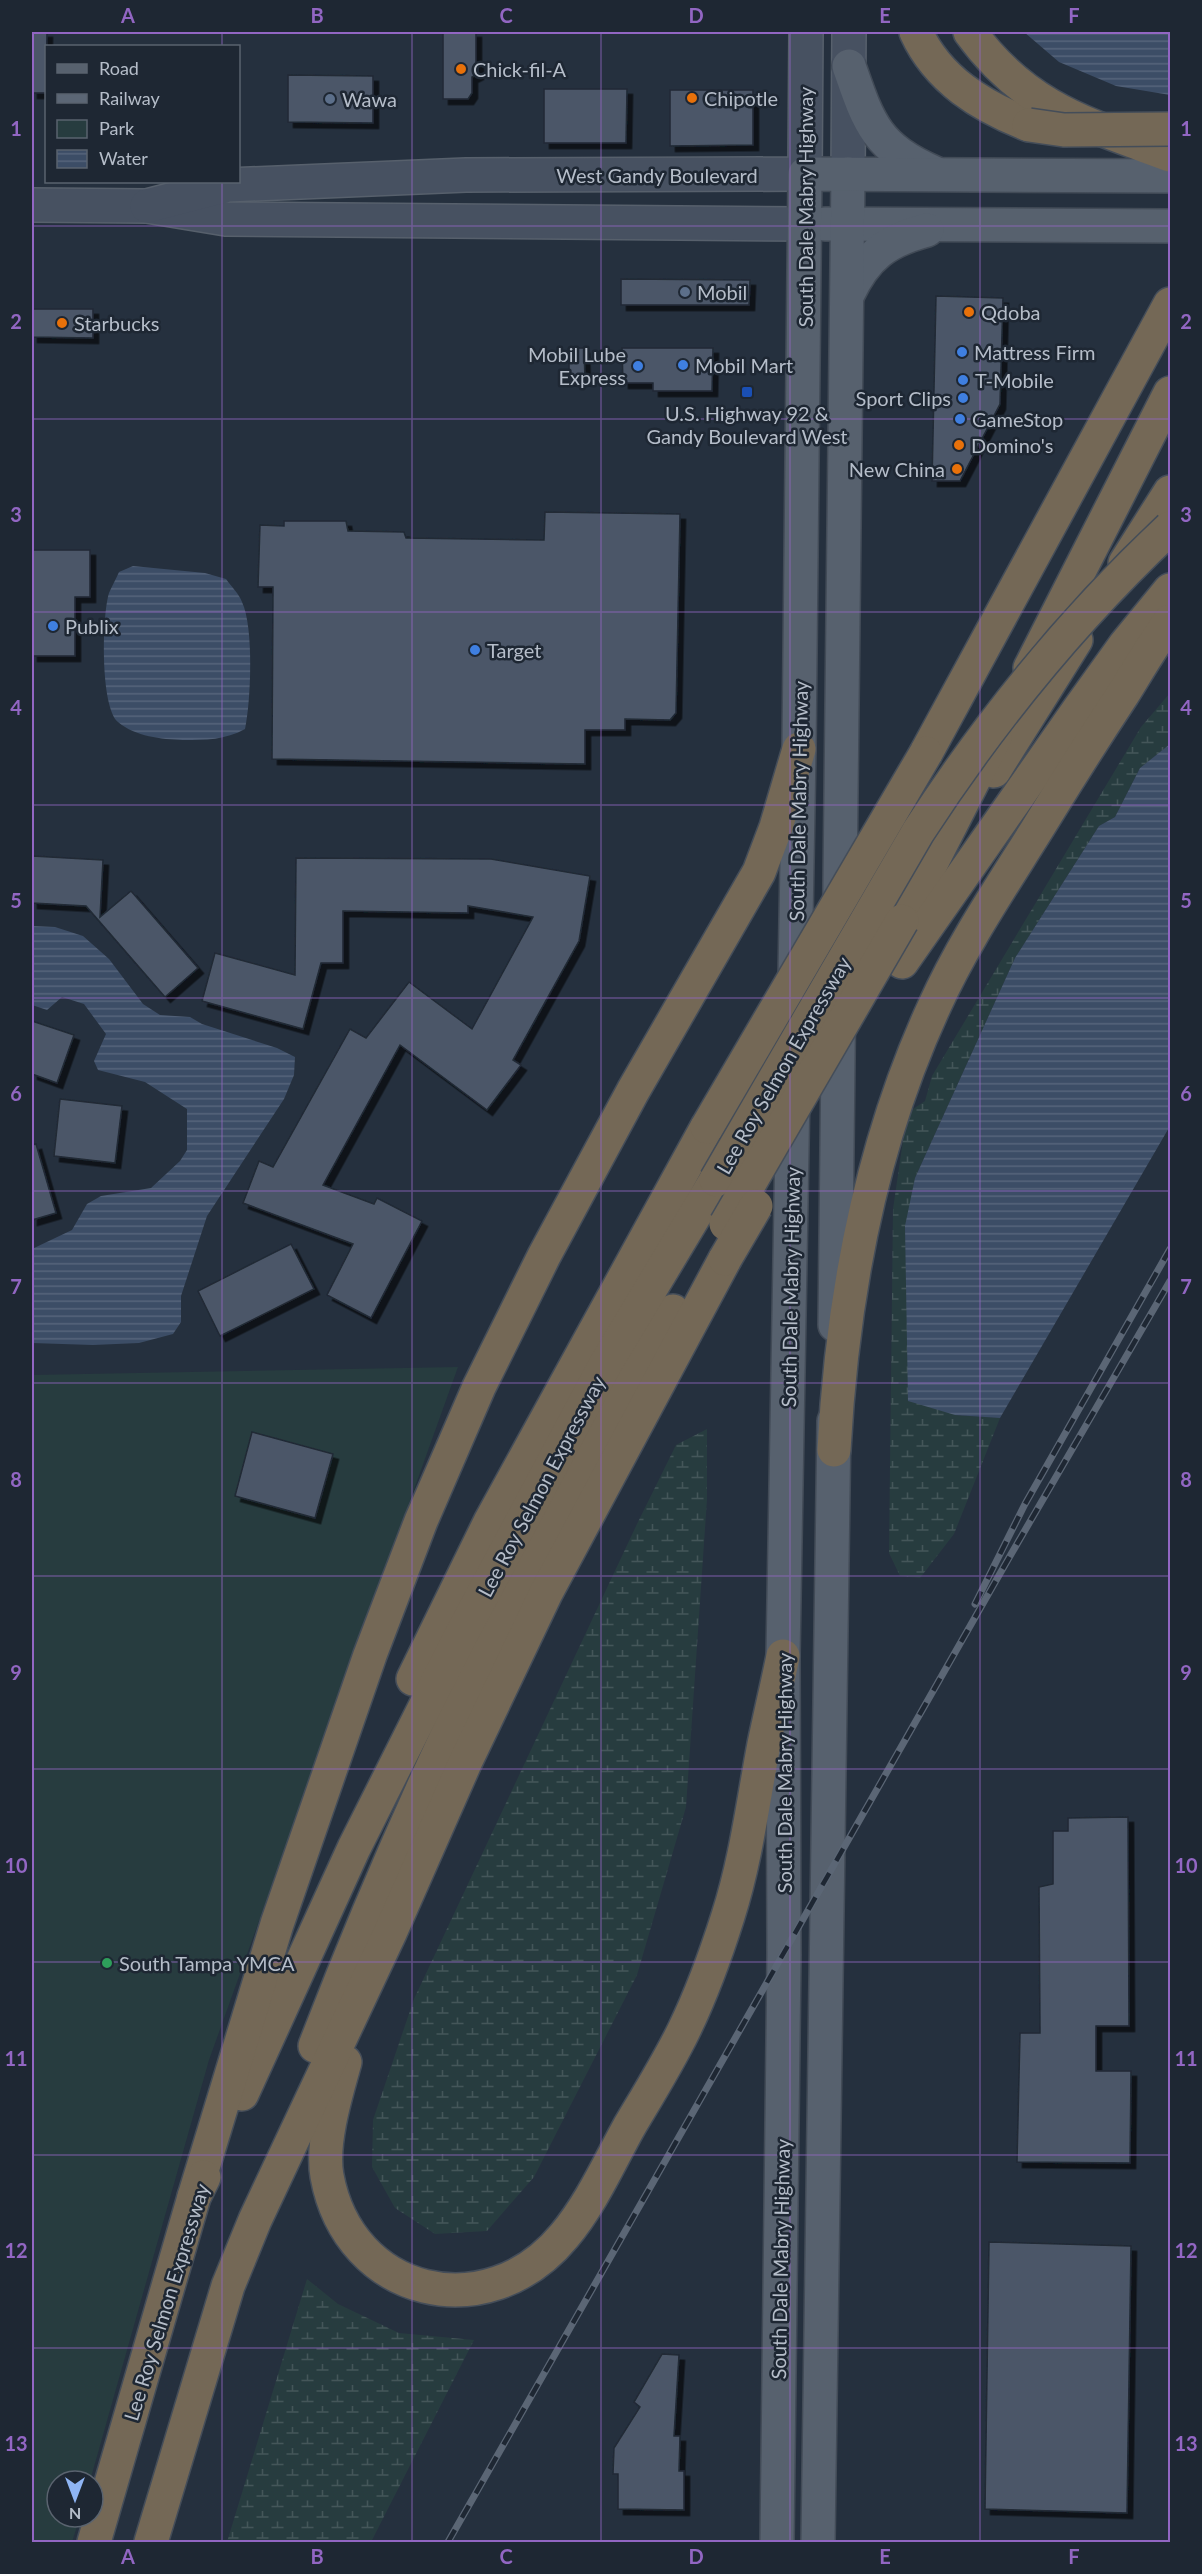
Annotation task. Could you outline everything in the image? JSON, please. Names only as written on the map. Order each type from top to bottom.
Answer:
[{"type":"highway","points":[[916,32],[933,61],[966,93],[998,113],[1029,125],[1064,130],[1170,129]]},
{"type":"highway","points":[[970,32],[989,58],[1011,79],[1043,102],[1092,126],[1170,155]]},
{"type":"highway","points":[[194,2197],[280,1981],[392,1721],[490,1522],[707,1127],[926,753],[1168,308]]},
{"type":"highway","points":[[902,921],[1170,393]]},
{"type":"highway","points":[[255,2220],[264,2185],[339,1983],[412,1811],[546,1534],[610,1415],[726,1224],[902,921],[1025,719],[1170,492]]},
{"type":"highway","name":"Lee Roy Selmon Expressway","points":[[94,2542],[194,2197],[354,1848],[423,1708],[605,1365],[716,1180],[918,832],[944,793],[975,748],[1057,645],[1102,595],[1170,528]]},
{"type":"highway","points":[[151,2542],[228,2286],[255,2220],[390,1933],[465,1762],[546,1593],[725,1259],[902,963],[1079,709],[1125,645],[1170,590]]},
{"type":"highway","points":[[834,1450],[842,1348],[857,1247],[899,1093],[922,1035],[949,976],[1061,791],[1170,621]]},
{"type":"highway","points":[[194,2197],[277,1924],[366,1666],[421,1521],[479,1387],[544,1256],[633,1091],[759,872],[776,827],[799,749]]},
{"type":"highway","points":[[390,1933],[357,2022],[335,2101],[325,2156],[330,2192],[344,2226],[354,2242],[367,2257],[400,2278],[424,2288],[449,2290],[474,2289],[498,2283],[524,2271],[545,2257],[565,2235],[581,2213],[684,2031],[712,1963],[734,1895],[783,1656]]},
{"type":"main road","name":"South Dale Mabry Highway","points":[[777,2542],[784,1955],[783,1656],[799,749],[806,32]]},
{"type":"main road","points":[[818,2542],[834,1450],[849,32]]},
{"type":"main road","points":[[849,66],[863,105],[883,141],[914,164],[940,175]]},
{"type":"main road","name":"West Gandy Boulevard","points":[[147,206],[228,185],[466,175],[1170,176]]},
{"type":"main road","name":"West Gandy Boulevard","points":[[32,205],[147,206],[226,219],[1170,226]]},
{"type":"main road","points":[[847,296],[856,276],[876,252],[916,233],[949,224]]},
{"type":"green space","points":[[1170,693],[1170,744],[1140,768],[1115,817],[1099,826],[1015,958],[915,1178],[955,1415],[1000,1418],[954,1534],[920,1578],[900,1576],[889,1553],[893,1209],[907,1113],[925,1101],[932,1076],[1141,727]]},
{"type":"green space","name":"South Tampa YMCA","points":[[458,1367],[209,2060],[93,2469],[45,2469],[45,2529],[76,2529],[72,2542],[32,2542],[32,1375]]},
{"type":"green space","points":[[707,1429],[707,1499],[686,1807],[637,1975],[534,2177],[487,2231],[435,2234],[395,2208],[372,2167],[373,2120],[414,1999],[637,1524],[676,1445]]},
{"type":"green space","points":[[307,2279],[338,2304],[399,2333],[474,2340],[371,2542],[227,2542]]},
{"type":"water","points":[[1024,32],[1170,32],[1170,95],[1116,86],[1059,62]]},
{"type":"water","points":[[133,566],[205,573],[226,579],[237,593],[246,614],[250,646],[249,701],[245,729],[215,739],[175,740],[141,734],[118,722],[112,713],[105,680],[105,620],[109,593],[119,572]]},
{"type":"water","points":[[1170,744],[1170,1126],[1000,1418],[955,1415],[908,1401],[905,1226],[915,1178],[1015,958],[1099,826],[1115,817],[1140,768]]},
{"type":"water","points":[[32,926],[55,927],[83,936],[109,959],[143,1004],[160,1015],[190,1017],[202,1024],[277,1048],[295,1057],[294,1075],[284,1099],[207,1216],[181,1296],[181,1322],[173,1334],[139,1343],[93,1345],[32,1343],[32,1249],[72,1230],[87,1204],[101,1196],[151,1188],[180,1161],[187,1150],[187,1109],[145,1082],[98,1070],[94,1061],[106,1034],[84,1004],[62,997],[47,1010],[32,1005]]},
{"type":"building","points":[[32,32],[47,32],[45,93],[32,93]]},
{"type":"building","name":"Chick-fil-A","points":[[443,32],[476,32],[478,74],[472,77],[472,93],[468,99],[443,99]]},
{"type":"building","name":"Wawa","points":[[288,75],[373,76],[373,123],[288,122]]},
{"type":"building","points":[[544,89],[627,89],[626,143],[544,143]]},
{"type":"building","points":[[670,90],[753,90],[753,145],[670,146]]},
{"type":"building","name":"Mobil","points":[[621,279],[750,280],[749,305],[621,305]]},
{"type":"building","points":[[936,296],[1003,298],[1000,404],[960,481],[932,481]]},
{"type":"building","name":"Starbucks","points":[[32,309],[93,309],[93,338],[32,337]]},
{"type":"building","points":[[569,348],[584,348],[585,380],[569,380]]},
{"type":"building","name":"Mobil Mart","points":[[622,348],[713,348],[712,391],[653,391],[653,383],[623,383]]},
{"type":"building","name":"Target","points":[[545,512],[680,514],[676,713],[670,720],[625,719],[625,730],[585,730],[585,764],[272,759],[273,587],[258,587],[260,525],[284,526],[284,521],[346,521],[348,531],[404,532],[406,538],[544,540]]},
{"type":"building","name":"Publix","points":[[32,550],[90,550],[90,597],[75,597],[75,656],[32,656]]},
{"type":"building","points":[[32,856],[103,860],[100,917],[131,891],[198,968],[165,997],[86,906],[32,903]]},
{"type":"building","points":[[296,858],[491,859],[590,876],[579,941],[513,1060],[521,1065],[487,1110],[400,1045],[323,1185],[374,1204],[377,1198],[422,1221],[371,1318],[327,1295],[353,1244],[243,1203],[259,1161],[273,1167],[350,1029],[366,1038],[409,982],[472,1029],[533,917],[468,906],[468,913],[343,911],[343,963],[321,963],[303,1029],[202,1001],[215,953],[295,975]]},
{"type":"building","points":[[32,1021],[74,1035],[57,1083],[32,1074]]},
{"type":"building","points":[[60,1099],[122,1106],[115,1163],[54,1156]]},
{"type":"building","points":[[36,1144],[56,1213],[32,1220],[32,1145]]},
{"type":"building","points":[[291,1244],[314,1289],[220,1336],[198,1291]]},
{"type":"building","points":[[252,1432],[333,1454],[315,1518],[235,1496]]},
{"type":"building","points":[[1128,1817],[1129,2026],[1096,2026],[1096,2071],[1131,2071],[1130,2163],[1017,2162],[1020,2033],[1040,2033],[1039,1887],[1053,1884],[1053,1831],[1068,1831],[1068,1818]]},
{"type":"building","points":[[989,2242],[1131,2246],[1127,2513],[985,2509]]},
{"type":"building","points":[[662,2354],[679,2355],[674,2436],[680,2436],[679,2471],[684,2471],[684,2510],[618,2509],[618,2474],[613,2474],[614,2448],[640,2407],[634,2402]]},
{"type":"railway","points":[[975,1604],[1025,1504],[1170,1249]]},
{"type":"railway","points":[[448,2542],[1010,1556],[1170,1281]]},
{"type":"place","name":"Chick-fil-A","points":[[461,69]]},
{"type":"place","name":"Chipotle","points":[[692,98]]},
{"type":"place","name":"Wawa","points":[[330,99]]},
{"type":"place","name":"Mobil","points":[[685,292]]},
{"type":"place","name":"Qdoba","points":[[969,312]]},
{"type":"place","name":"Starbucks","points":[[62,323]]},
{"type":"place","name":"Mattress Firm","points":[[962,352]]},
{"type":"place","name":"Mobil Mart","points":[[683,365]]},
{"type":"place","name":"Mobil Lube Express","points":[[638,366]]},
{"type":"place","name":"T-Mobile","points":[[963,380]]},
{"type":"place","name":"U.S. Highway 92 & Gandy Boulevard West","points":[[747,392]]},
{"type":"place","name":"Sport Clips","points":[[963,398]]},
{"type":"place","name":"GameStop","points":[[960,419]]},
{"type":"place","name":"Domino's","points":[[959,445]]},
{"type":"place","name":"New China","points":[[957,469]]},
{"type":"place","name":"Publix","points":[[53,626]]},
{"type":"place","name":"Target","points":[[475,650]]},
{"type":"place","name":"South Tampa YMCA","points":[[107,1963]]}]
